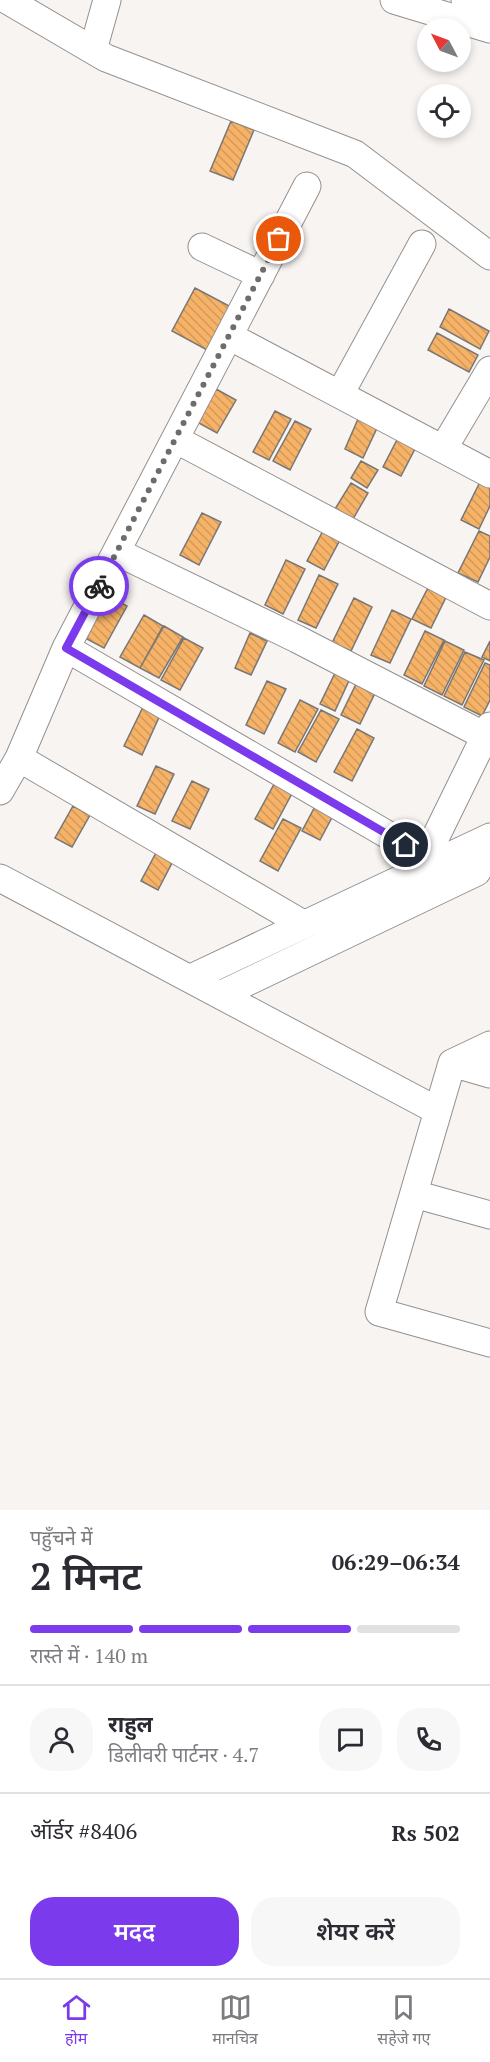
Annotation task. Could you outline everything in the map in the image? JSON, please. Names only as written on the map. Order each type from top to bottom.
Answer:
[{"type":"street","points":[[7,0],[93,50],[355,154],[490,256]]},
{"type":"street","points":[[93,50],[107,0]]},
{"type":"street","points":[[394,0],[490,29]]},
{"type":"street","points":[[465,0],[490,8]]},
{"type":"street","points":[[0,790],[20,758],[66,648],[307,186]]},
{"type":"street","points":[[340,394],[422,244]]},
{"type":"street","points":[[202,247],[261,275]]},
{"type":"street","points":[[229,336],[490,474]]},
{"type":"street","points":[[443,449],[490,370]]},
{"type":"street","points":[[176,439],[490,606]]},
{"type":"street","points":[[117,552],[487,731],[423,864]]},
{"type":"street","points":[[66,648],[423,864]]},
{"type":"street","points":[[20,758],[303,924]]},
{"type":"street","points":[[191,978],[423,864],[490,837]]},
{"type":"street","points":[[222,994],[477,872],[490,846]]},
{"type":"street","points":[[0,878],[222,994],[438,1111]]},
{"type":"street","points":[[490,1045],[453,1063],[379,1312],[490,1343]]},
{"type":"street","points":[[453,1063],[490,1074]]},
{"type":"street","points":[[414,1194],[490,1215]]},
{"type":"building","points":[[231,121],[254,130],[233,180],[210,171]]},
{"type":"building","points":[[195,288],[233,308],[209,351],[172,331]]},
{"type":"building","points":[[449,309],[489,331],[480,349],[440,327]]},
{"type":"building","points":[[437,333],[478,355],[469,372],[428,350]]},
{"type":"building","points":[[216,389],[236,400],[217,433],[197,422]]},
{"type":"building","points":[[275,411],[291,419],[269,460],[253,452]]},
{"type":"building","points":[[358,419],[377,428],[363,458],[345,449]]},
{"type":"building","points":[[295,421],[311,429],[290,470],[273,461]]},
{"type":"building","points":[[400,434],[418,443],[401,476],[383,467]]},
{"type":"building","points":[[361,461],[378,470],[367,488],[351,478]]},
{"type":"building","points":[[482,478],[490,482],[490,506],[479,529],[461,520]]},
{"type":"building","points":[[351,483],[368,493],[353,519],[335,509]]},
{"type":"building","points":[[202,513],[221,522],[199,565],[180,555]]},
{"type":"building","points":[[325,527],[342,536],[324,570],[307,561]]},
{"type":"building","points":[[479,531],[490,536],[490,557],[478,582],[458,573]]},
{"type":"building","points":[[286,560],[305,569],[283,614],[265,605]]},
{"type":"building","points":[[319,575],[338,584],[316,628],[298,620]]},
{"type":"building","points":[[432,580],[450,589],[431,628],[412,619]]},
{"type":"building","points":[[108,596],[127,606],[104,648],[85,638]]},
{"type":"building","points":[[354,598],[372,607],[351,651],[332,643]]},
{"type":"building","points":[[392,610],[411,619],[390,663],[371,655]]},
{"type":"building","points":[[144,615],[163,626],[140,668],[120,657]]},
{"type":"building","points":[[164,626],[183,637],[159,678],[140,668]]},
{"type":"building","points":[[425,631],[444,640],[422,684],[404,675]]},
{"type":"building","points":[[250,633],[267,641],[251,675],[235,668]]},
{"type":"building","points":[[184,638],[203,648],[180,690],[161,680]]},
{"type":"building","points":[[445,641],[464,650],[442,695],[424,686]]},
{"type":"building","points":[[490,641],[490,661],[482,657]]},
{"type":"building","points":[[465,652],[484,660],[462,705],[444,696]]},
{"type":"building","points":[[485,663],[490,665],[490,700],[482,716],[464,707]]},
{"type":"building","points":[[338,667],[352,674],[335,711],[320,704]]},
{"type":"building","points":[[359,678],[378,687],[360,724],[341,715]]},
{"type":"building","points":[[267,681],[286,689],[264,734],[246,725]]},
{"type":"building","points":[[300,700],[318,709],[295,752],[278,743]]},
{"type":"building","points":[[143,707],[160,715],[142,755],[124,746]]},
{"type":"building","points":[[321,710],[339,719],[316,762],[298,752]]},
{"type":"building","points":[[357,729],[374,738],[352,781],[334,772]]},
{"type":"building","points":[[156,766],[174,774],[155,814],[137,806]]},
{"type":"building","points":[[278,777],[296,786],[273,829],[255,819]]},
{"type":"building","points":[[192,781],[209,789],[190,829],[172,821]]},
{"type":"building","points":[[319,799],[337,808],[320,840],[302,831]]},
{"type":"building","points":[[73,806],[90,815],[72,847],[55,838]]},
{"type":"building","points":[[283,819],[301,828],[278,871],[260,861]]},
{"type":"building","points":[[157,851],[174,859],[158,890],[141,881]]},
{"type":"way so far","points":[[99,586],[279,239]]},
{"type":"route","points":[[99,586],[66,648],[406,845]]}]
